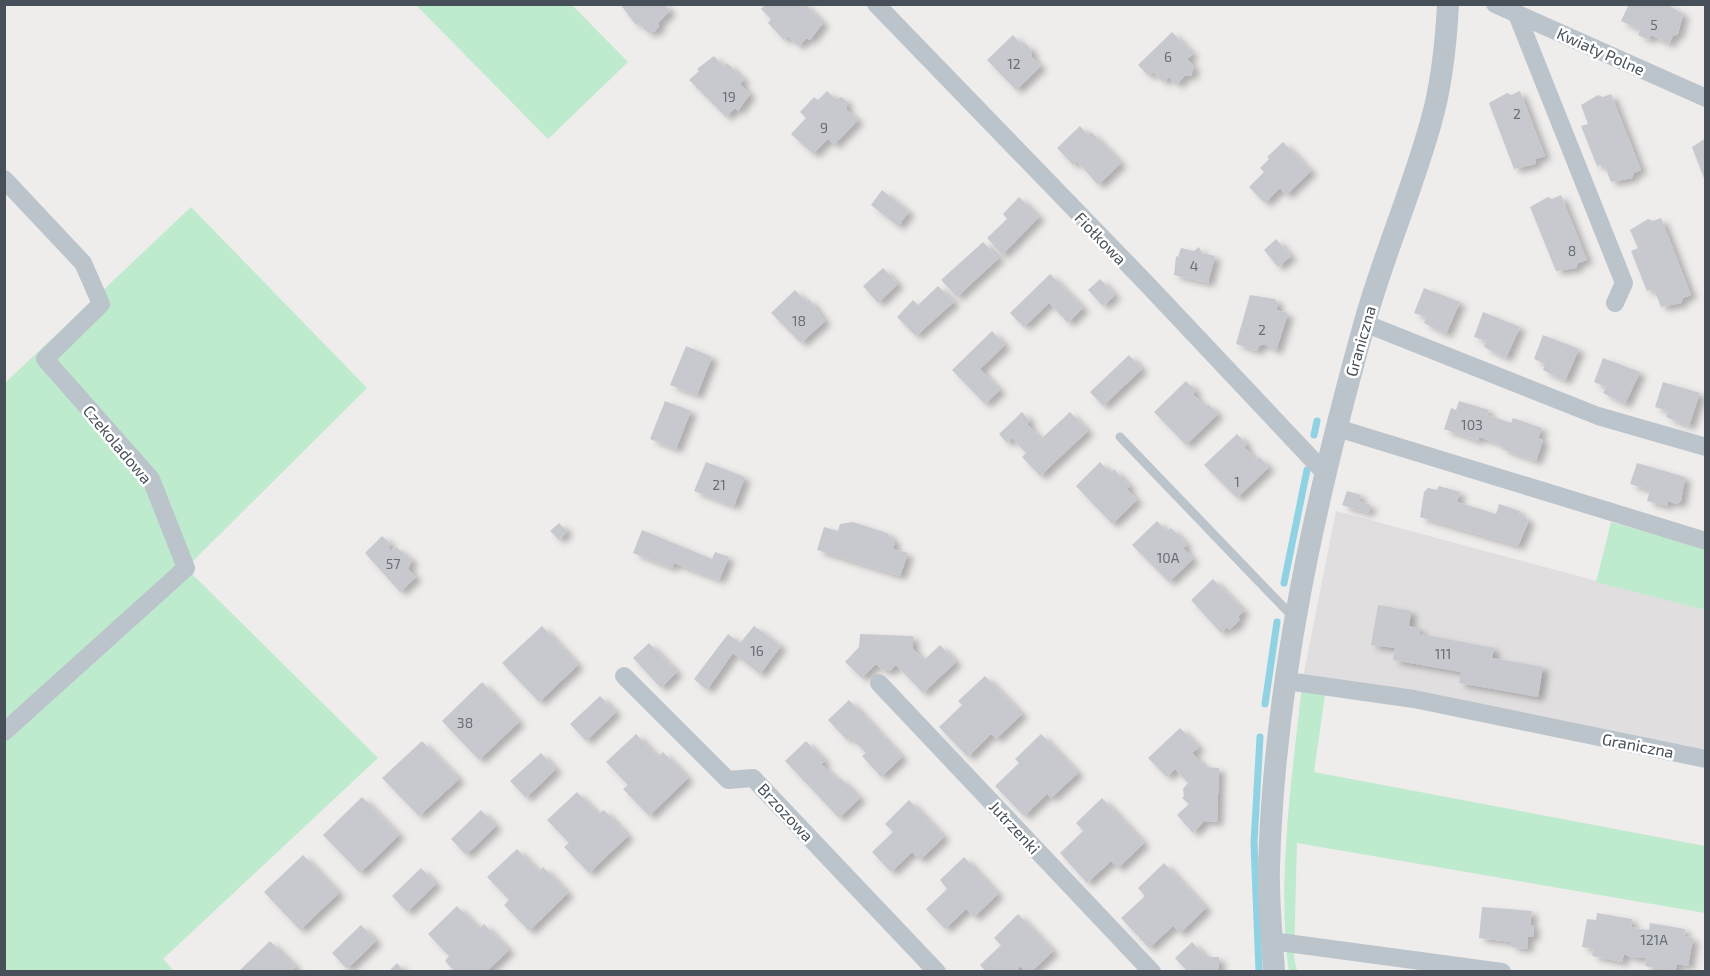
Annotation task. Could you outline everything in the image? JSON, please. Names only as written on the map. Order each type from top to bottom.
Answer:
[{"type":"street","name":"Fiołkowa","points":[[876,4],[1146,283],[1325,473]]},
{"type":"street","name":"Graniczna","points":[[1274,972],[1269,868],[1279,730],[1296,621],[1325,473],[1364,323],[1431,122],[1446,50],[1448,4]]},
{"type":"street","name":"Kwiaty Polne","points":[[1495,4],[1706,98]]},
{"type":"street","points":[[1516,12],[1624,283],[1615,303]]},
{"type":"street","name":"Czekoladowa","points":[[4,179],[83,263],[102,304],[45,359],[151,479],[186,568],[4,732]]},
{"type":"street","points":[[1364,323],[1598,416],[1706,447]]},
{"type":"street","points":[[1337,428],[1706,541]]},
{"type":"street","name":"Brzozowa","points":[[624,676],[728,780],[753,778],[937,972]]},
{"type":"street","name":"Graniczna","points":[[1287,681],[1414,699],[1706,759]]},
{"type":"street","name":"Jutrzenki","points":[[879,683],[1152,972]]},
{"type":"street","points":[[1272,941],[1502,972]]},
{"type":"lane","points":[[1120,437],[1296,621]]},
{"type":"shaded area","points":[[1336,511],[1705,610],[1705,750],[1303,677]]},
{"type":"green space","points":[[416,5],[572,5],[628,62],[548,139]]},
{"type":"green space","points":[[191,207],[367,388],[186,568],[378,758],[163,959],[174,971],[5,972],[5,383]]},
{"type":"green space","points":[[1611,522],[1705,549],[1705,610],[1596,582]]},
{"type":"green space","points":[[1303,677],[1325,695],[1314,772],[1705,846],[1705,913],[1297,843],[1294,957],[1297,971],[1289,972],[1285,937],[1285,863]]},
{"type":"building","points":[[620,4],[664,4],[670,11],[659,22],[659,27],[655,31],[648,33],[639,23],[636,25]]},
{"type":"building","points":[[766,4],[805,4],[823,23],[810,40],[807,38],[798,46],[788,36],[784,40],[768,23],[771,19],[761,9]]},
{"type":"building","points":[[1629,4],[1666,4],[1683,14],[1678,34],[1673,36],[1669,44],[1651,35],[1649,40],[1638,35],[1640,30],[1621,21]]},
{"type":"building","points":[[1172,32],[1193,54],[1187,59],[1194,67],[1191,76],[1186,75],[1176,85],[1169,77],[1163,82],[1153,72],[1149,76],[1138,65]]},
{"type":"building","points":[[1013,35],[1022,45],[1027,45],[1032,51],[1031,56],[1041,66],[1016,90],[987,60]]},
{"type":"building","points":[[714,56],[724,67],[727,63],[744,80],[740,84],[750,94],[738,111],[735,108],[726,117],[689,80],[699,71],[697,69]]},
{"type":"building","points":[[827,91],[835,99],[842,97],[847,102],[846,109],[858,120],[834,145],[828,139],[813,154],[791,134],[806,118],[800,112],[814,97],[818,100]]},
{"type":"building","points":[[1520,91],[1545,156],[1536,159],[1535,164],[1514,169],[1489,103],[1507,93],[1511,95]]},
{"type":"building","points":[[1611,94],[1641,170],[1634,173],[1632,178],[1611,182],[1604,164],[1597,166],[1581,126],[1588,124],[1581,105],[1598,95],[1603,97]]},
{"type":"building","points":[[1080,126],[1088,135],[1091,132],[1121,163],[1098,185],[1077,161],[1073,165],[1057,148]]},
{"type":"building","points":[[1706,138],[1706,181],[1705,181],[1692,147]]},
{"type":"building","points":[[1283,142],[1311,171],[1286,195],[1280,188],[1265,203],[1249,187],[1264,172],[1260,168],[1269,159],[1267,157]]},
{"type":"building","points":[[882,190],[909,212],[898,226],[871,205]]},
{"type":"building","points":[[1561,195],[1587,260],[1578,263],[1576,268],[1556,271],[1530,207],[1548,197],[1552,199]]},
{"type":"building","points":[[1019,197],[1039,217],[1002,255],[987,238],[1007,219],[1003,214]]},
{"type":"building","points":[[1661,218],[1691,295],[1683,298],[1681,303],[1661,307],[1654,289],[1647,291],[1631,251],[1638,248],[1630,230],[1648,219],[1653,221]]},
{"type":"building","points":[[1276,239],[1291,256],[1278,267],[1264,250]]},
{"type":"building","points":[[983,242],[999,258],[957,297],[941,280]]},
{"type":"building","points":[[1199,247],[1202,253],[1215,256],[1208,283],[1174,275],[1176,256],[1178,257],[1181,248],[1194,251]]},
{"type":"building","points":[[883,268],[898,284],[878,303],[863,286]]},
{"type":"building","points":[[1050,274],[1083,308],[1068,323],[1049,303],[1024,327],[1010,313]]},
{"type":"building","points":[[1100,279],[1115,295],[1103,306],[1088,290]]},
{"type":"building","points":[[938,286],[954,302],[916,336],[897,317],[913,300],[918,305]]},
{"type":"building","points":[[1424,288],[1460,302],[1446,334],[1424,323],[1426,317],[1414,313]]},
{"type":"building","points":[[795,290],[806,302],[809,299],[825,321],[801,343],[771,313]]},
{"type":"building","points":[[1250,295],[1275,299],[1278,304],[1276,310],[1288,313],[1276,351],[1264,344],[1259,346],[1257,351],[1236,344]]},
{"type":"building","points":[[1483,312],[1520,327],[1506,358],[1484,347],[1486,341],[1474,337]]},
{"type":"building","points":[[992,331],[1005,345],[980,369],[1000,390],[985,404],[952,370]]},
{"type":"building","points":[[1543,335],[1579,349],[1565,381],[1543,370],[1545,364],[1534,359]]},
{"type":"building","points":[[686,346],[712,357],[697,395],[670,385]]},
{"type":"building","points":[[1129,355],[1142,369],[1103,406],[1090,392]]},
{"type":"building","points":[[1603,358],[1640,372],[1625,404],[1603,393],[1606,387],[1594,382]]},
{"type":"building","points":[[1186,381],[1196,391],[1193,394],[1206,407],[1208,404],[1218,414],[1186,445],[1154,412]]},
{"type":"building","points":[[1663,382],[1700,393],[1689,426],[1666,417],[1668,411],[1655,407]]},
{"type":"building","points":[[665,401],[691,411],[676,449],[650,439]]},
{"type":"building","points":[[1459,401],[1489,410],[1487,415],[1511,423],[1513,418],[1542,428],[1538,438],[1543,440],[1536,461],[1502,449],[1503,446],[1492,441],[1479,437],[1478,441],[1444,429],[1451,408],[1456,410]]},
{"type":"building","points":[[1022,412],[1030,421],[1027,424],[1041,439],[1070,412],[1088,431],[1040,476],[1022,457],[1026,453],[1012,438],[1007,443],[999,434]]},
{"type":"building","points":[[1237,434],[1247,444],[1244,447],[1257,460],[1259,457],[1269,467],[1237,498],[1204,465]]},
{"type":"building","points":[[706,462],[745,477],[734,506],[694,491]]},
{"type":"building","points":[[1100,462],[1111,473],[1114,469],[1130,486],[1127,489],[1137,500],[1112,524],[1076,486]]},
{"type":"building","points":[[1637,463],[1685,477],[1681,501],[1677,504],[1668,501],[1667,506],[1647,501],[1650,490],[1630,484]]},
{"type":"building","points":[[1439,486],[1460,492],[1457,502],[1496,514],[1499,504],[1520,511],[1519,515],[1527,518],[1528,523],[1518,546],[1420,517],[1424,492],[1428,488],[1437,490]]},
{"type":"building","points":[[1347,491],[1361,495],[1359,501],[1371,505],[1368,513],[1342,505]]},
{"type":"building","points":[[1157,521],[1167,531],[1171,528],[1179,536],[1187,545],[1183,548],[1193,559],[1169,582],[1132,545]]},
{"type":"building","points":[[853,522],[887,533],[895,542],[893,549],[908,553],[900,576],[817,550],[824,527],[838,531],[840,524]]},
{"type":"building","points":[[559,523],[567,531],[559,540],[550,531]]},
{"type":"building","points":[[642,530],[712,559],[715,552],[729,557],[719,580],[674,563],[672,568],[633,553]]},
{"type":"building","points":[[382,536],[391,544],[388,547],[391,551],[396,547],[412,560],[408,569],[416,577],[400,592],[365,553]]},
{"type":"building","points":[[1213,579],[1244,611],[1238,617],[1240,620],[1229,630],[1227,627],[1221,633],[1191,600]]},
{"type":"building","points":[[1378,605],[1411,611],[1409,626],[1420,629],[1420,634],[1494,648],[1492,658],[1543,667],[1538,697],[1459,683],[1461,672],[1393,660],[1395,648],[1371,645]]},
{"type":"building","points":[[542,626],[578,665],[539,702],[502,663]]},
{"type":"building","points":[[754,626],[781,646],[760,674],[733,653],[707,690],[694,679],[728,634],[740,643]]},
{"type":"building","points":[[860,634],[913,636],[913,649],[924,660],[940,645],[956,662],[923,693],[896,665],[890,671],[882,670],[876,664],[862,678],[845,662],[859,647]]},
{"type":"building","points":[[649,643],[677,672],[661,688],[633,658]]},
{"type":"building","points":[[985,676],[1022,714],[996,739],[991,734],[968,757],[939,727],[962,705],[958,701]]},
{"type":"building","points":[[482,682],[519,722],[479,760],[442,721]]},
{"type":"building","points":[[600,696],[616,712],[586,741],[570,724]]},
{"type":"building","points":[[849,700],[902,757],[881,777],[862,756],[866,753],[850,737],[847,740],[828,720]]},
{"type":"building","points":[[1180,728],[1199,747],[1192,753],[1205,767],[1219,768],[1217,822],[1204,821],[1193,833],[1177,815],[1189,804],[1182,798],[1183,789],[1188,783],[1175,769],[1167,777],[1148,758]]},
{"type":"building","points":[[636,734],[658,757],[663,752],[688,778],[649,816],[623,789],[628,785],[606,762]]},
{"type":"building","points":[[1041,734],[1078,773],[1051,798],[1047,794],[1024,816],[995,786],[1019,763],[1015,759]]},
{"type":"building","points":[[422,741],[459,779],[419,816],[382,778]]},
{"type":"building","points":[[806,741],[825,761],[821,764],[838,780],[840,778],[860,798],[839,818],[785,761]]},
{"type":"building","points":[[541,753],[556,769],[526,798],[510,781]]},
{"type":"building","points":[[577,792],[598,814],[604,810],[628,836],[589,873],[564,847],[569,843],[547,820]]},
{"type":"building","points":[[362,797],[399,835],[360,873],[323,835]]},
{"type":"building","points":[[1102,798],[1144,843],[1118,868],[1111,861],[1087,883],[1060,853],[1083,831],[1076,823]]},
{"type":"building","points":[[909,800],[944,837],[920,860],[912,852],[891,872],[872,852],[893,832],[885,824]]},
{"type":"building","points":[[481,810],[496,826],[466,855],[451,839]]},
{"type":"building","points":[[517,849],[539,872],[543,867],[568,893],[529,931],[504,905],[509,900],[487,877]]},
{"type":"building","points":[[303,855],[339,893],[300,930],[264,892]]},
{"type":"building","points":[[964,857],[998,894],[974,917],[966,909],[945,929],[926,909],[947,889],[940,880]]},
{"type":"building","points":[[1164,863],[1206,908],[1180,933],[1173,926],[1149,948],[1121,918],[1145,896],[1138,888]]},
{"type":"building","points":[[421,868],[436,884],[407,912],[392,896]]},
{"type":"building","points":[[457,906],[479,929],[484,924],[509,950],[486,972],[455,972],[445,961],[449,956],[428,934]]},
{"type":"building","points":[[1482,907],[1532,911],[1530,925],[1534,925],[1533,937],[1528,937],[1527,949],[1511,947],[1512,942],[1479,938]]},
{"type":"building","points":[[1597,913],[1632,919],[1631,927],[1641,929],[1649,930],[1650,923],[1685,929],[1684,936],[1693,938],[1688,966],[1677,964],[1675,972],[1645,966],[1646,958],[1633,958],[1624,954],[1622,962],[1592,956],[1593,949],[1582,947],[1587,919],[1596,920]]},
{"type":"building","points":[[1018,914],[1053,951],[1031,972],[1026,972],[1021,966],[1015,972],[986,972],[980,965],[1001,945],[994,938]]},
{"type":"building","points":[[361,925],[376,941],[347,969],[332,953]]},
{"type":"building","points":[[270,941],[296,967],[291,972],[238,972]]},
{"type":"building","points":[[1192,942],[1206,957],[1219,957],[1219,972],[1188,972],[1175,958]]},
{"type":"building","points":[[397,963],[405,972],[388,972]]},
{"type":"waterway","points":[[1314,435],[1317,421]]},
{"type":"waterway","points":[[1284,583],[1307,470]]},
{"type":"waterway","points":[[1265,704],[1277,622]]},
{"type":"waterway","points":[[1259,972],[1254,843],[1260,737]]}]
